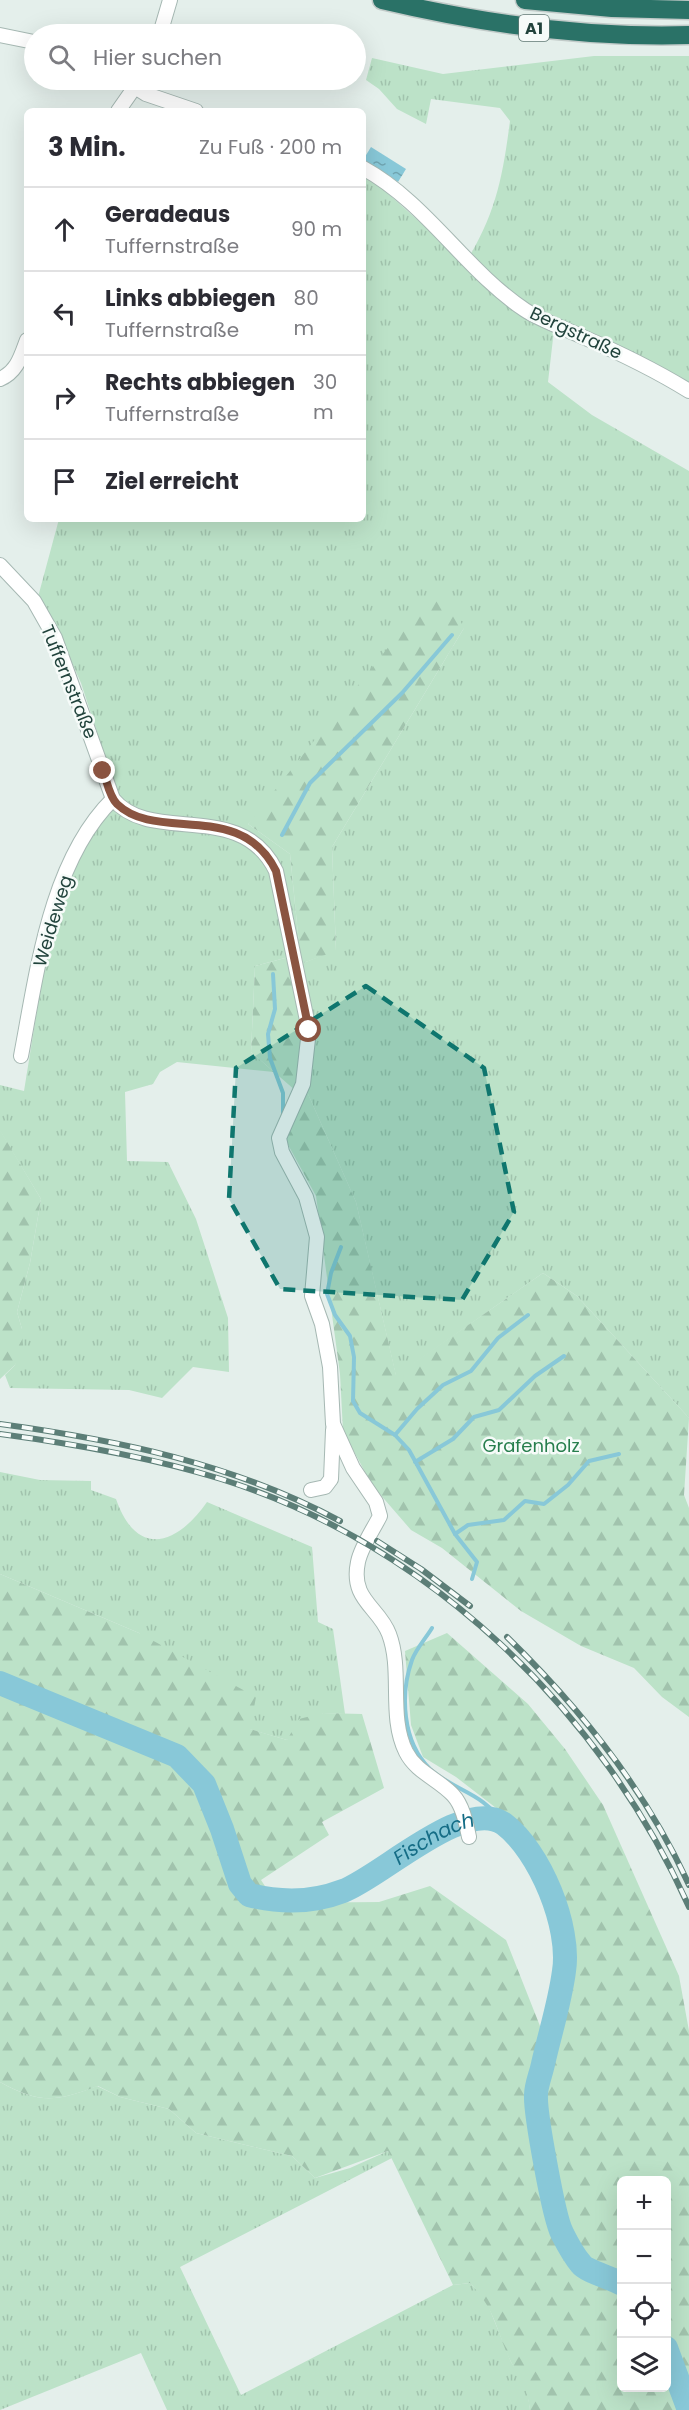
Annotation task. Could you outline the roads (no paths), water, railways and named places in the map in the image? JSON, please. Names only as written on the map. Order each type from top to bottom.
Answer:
[{"type":"highway","name":"A1","points":[[382,0],[514,26],[573,32],[689,35]]},
{"type":"highway","name":"A1","points":[[525,0],[612,8],[689,10]]},
{"type":"street","points":[[163,24],[170,0]]},
{"type":"street","points":[[0,35],[24,40]]},
{"type":"street","points":[[120,108],[129,90]]},
{"type":"street","points":[[142,90],[146,94],[187,108]]},
{"type":"street","name":"Bergstraße","points":[[366,170],[399,192],[483,277],[526,311],[649,366],[689,391]]},
{"type":"street","points":[[0,379],[12,372],[24,348]]},
{"type":"street","name":"Tuffernstraße","points":[[0,565],[34,601],[56,638],[113,799]]},
{"type":"street","points":[[113,799],[128,812],[145,819],[220,828],[242,836],[262,850],[276,871],[309,1030],[303,1084],[279,1138],[282,1152],[306,1197],[317,1237],[312,1296],[322,1324],[330,1367],[334,1461],[331,1479],[325,1486],[311,1490]]},
{"type":"street","name":"Weideweg","points":[[21,1056],[52,910],[79,840],[97,814],[113,799]]},
{"type":"street","points":[[333,1424],[353,1468],[376,1502],[380,1516],[358,1562],[359,1581],[365,1604],[389,1633],[395,1658],[399,1730],[405,1750],[412,1763],[453,1795],[463,1813],[469,1837]]},
{"type":"water","points":[[371,147],[406,169],[398,182],[366,162],[366,155]]},
{"type":"waterway","points":[[282,835],[310,783],[402,693],[452,635]]},
{"type":"waterway","points":[[273,974],[275,1009],[268,1034],[270,1058],[283,1093],[283,1117]]},
{"type":"waterway","points":[[341,1247],[331,1273],[327,1294],[335,1315],[350,1336],[354,1357],[353,1401],[360,1413],[395,1435],[409,1450],[455,1534],[477,1562],[472,1579]]},
{"type":"waterway","points":[[395,1435],[417,1409],[443,1385],[471,1371],[498,1338],[528,1315]]},
{"type":"waterway","points":[[415,1462],[453,1439],[474,1417],[499,1410],[535,1376],[564,1356]]},
{"type":"waterway","points":[[455,1534],[468,1525],[504,1520],[525,1501],[544,1504],[568,1485],[589,1461],[619,1454]]},
{"type":"waterway","points":[[432,1628],[414,1656],[408,1673],[405,1702],[409,1732],[421,1758],[430,1769],[487,1805],[503,1824]]},
{"type":"waterway","name":"Fischach","points":[[0,1683],[177,1756],[204,1784],[240,1884],[249,1895],[273,1899],[308,1900],[343,1891],[446,1829],[468,1821],[487,1818],[504,1824],[517,1836],[530,1852],[550,1891],[558,1912],[565,1953],[560,1994],[536,2095],[554,2208],[562,2233],[581,2264],[617,2282]]},
{"type":"waterway","name":"Fischach","points":[[671,2361],[689,2410]]},
{"type":"railway","points":[[0,1424],[88,1438],[217,1469],[300,1501],[340,1521]]},
{"type":"railway","points":[[0,1434],[112,1452],[221,1479],[298,1508],[370,1546],[438,1591],[500,1644],[557,1702],[608,1766],[652,1835],[689,1907]]},
{"type":"railway","points":[[377,1541],[421,1569],[470,1606]]},
{"type":"railway","points":[[507,1637],[561,1693],[610,1752],[653,1816],[689,1885]]},
{"type":"park label","name":"Grafenholz","points":[[531,1446]]}]
